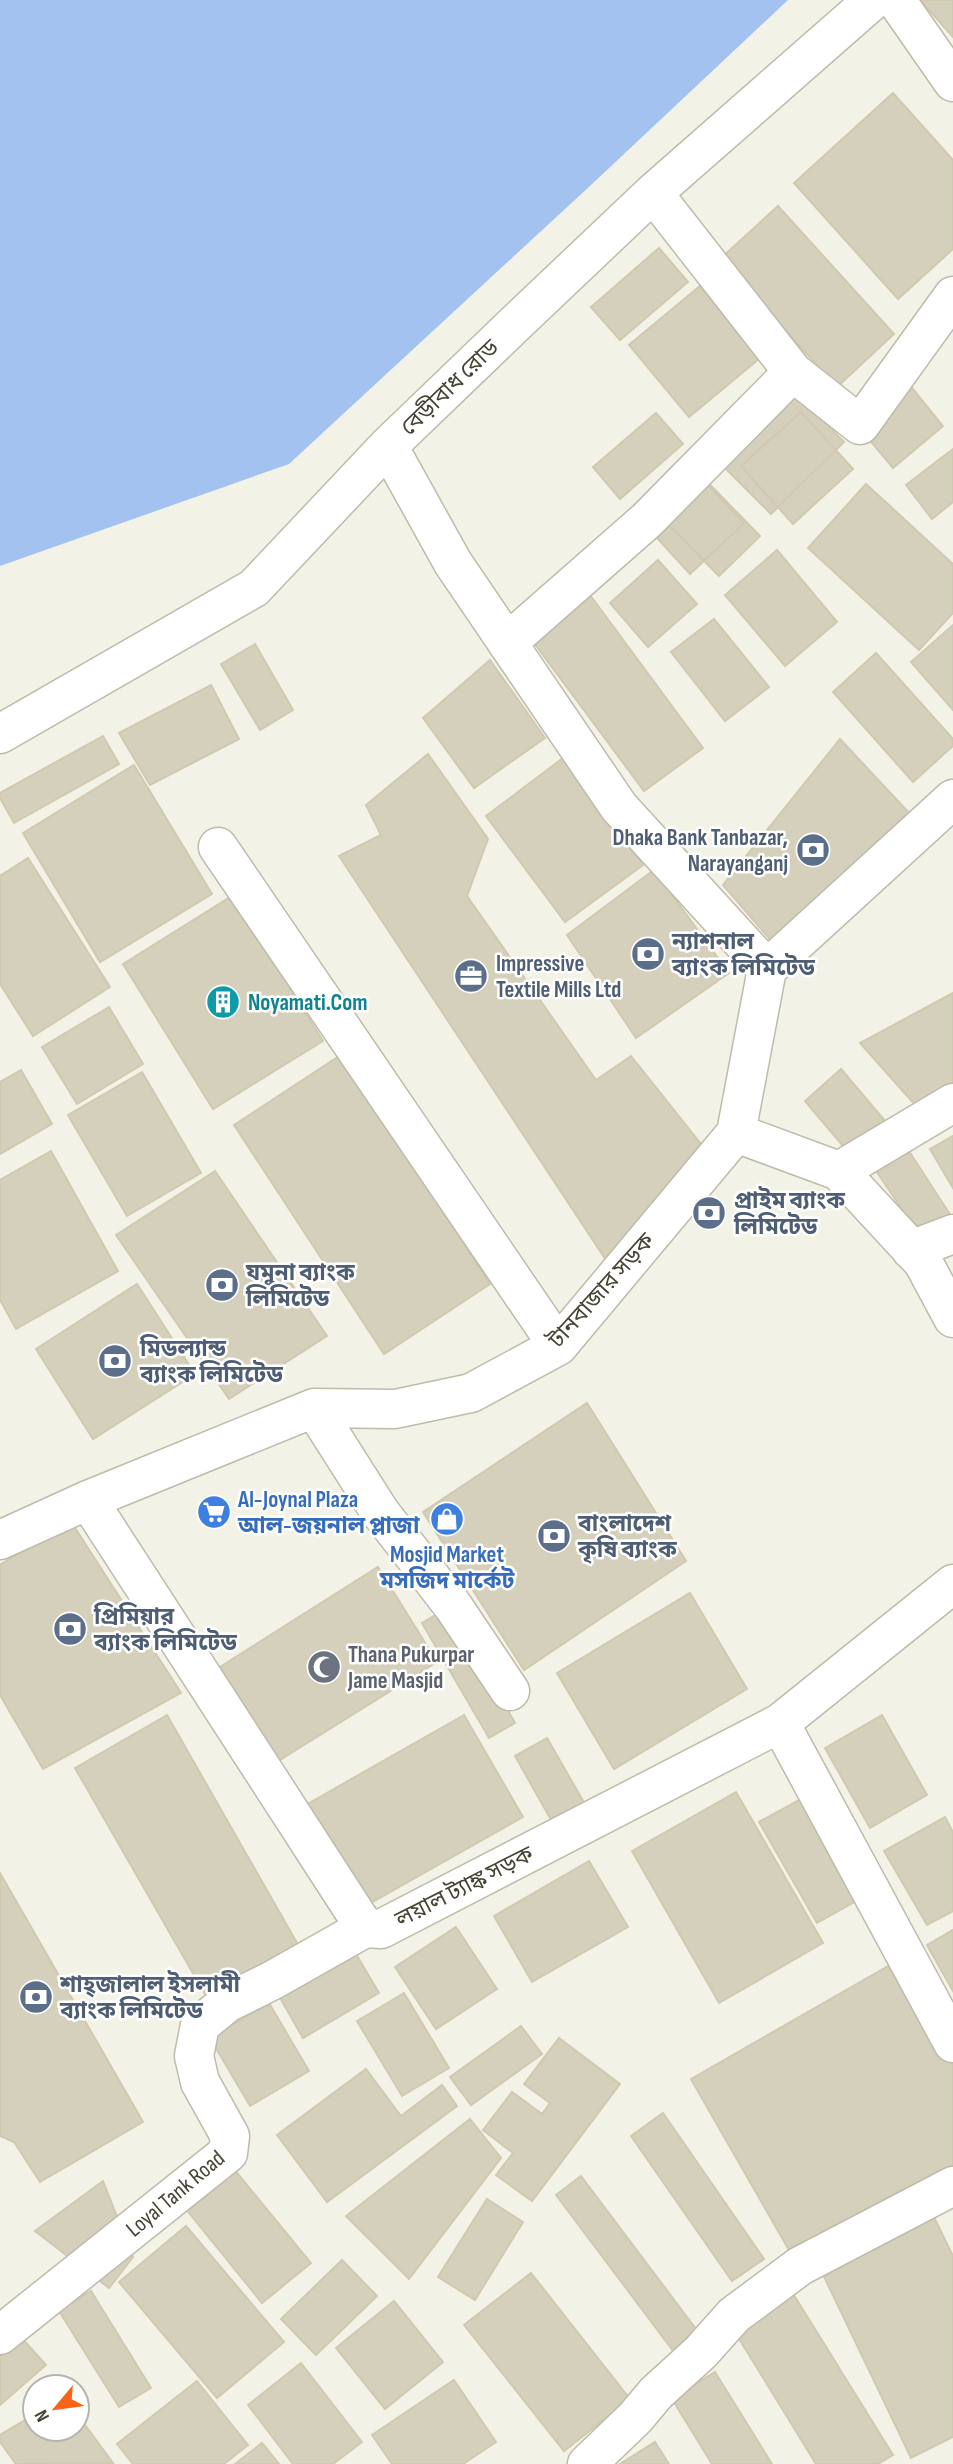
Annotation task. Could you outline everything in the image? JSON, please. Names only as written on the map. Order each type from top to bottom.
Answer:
[{"type":"street","name":"বেড়ীবাধ রোড","points":[[0,734],[254,588],[388,446],[653,193],[873,0]]},
{"type":"street","points":[[896,0],[953,82]]},
{"type":"street","points":[[653,193],[793,372],[860,425],[953,296]]},
{"type":"street","points":[[507,643],[647,520],[793,372]]},
{"type":"street","points":[[388,446],[453,563],[619,807],[766,970],[953,799]]},
{"type":"street","points":[[218,847],[558,1346]]},
{"type":"street","name":"টানবাজার সড়ক","points":[[0,1540],[88,1500],[314,1408],[395,1409],[471,1393],[558,1346],[736,1133],[766,970]]},
{"type":"street","points":[[839,1171],[953,1103]]},
{"type":"street","points":[[736,1133],[839,1171],[923,1262],[953,1318]]},
{"type":"street","points":[[911,1250],[953,1234]]},
{"type":"street","points":[[314,1408],[380,1512],[453,1606],[510,1691]]},
{"type":"street","name":"লয়াল ট্যাঙ্ক সড়ক","points":[[88,1500],[365,1928],[381,1929],[780,1723],[953,1584]]},
{"type":"street","points":[[780,1723],[953,2043]]},
{"type":"street","name":"Loyal Tank Road","points":[[0,2335],[228,2153],[230,2136],[200,2082],[194,2056],[200,2025],[227,2003],[365,1928]]},
{"type":"street","points":[[587,2464],[635,2418],[656,2393],[701,2352],[734,2315],[800,2266],[953,2186]]},
{"type":"water","points":[[0,0],[788,0],[289,464],[0,566]]},
{"type":"building","points":[[920,0],[953,0],[953,37]]},
{"type":"building","points":[[893,93],[953,160],[953,249],[898,299],[794,183]]},
{"type":"building","points":[[778,206],[894,334],[837,387],[720,259]]},
{"type":"building","points":[[659,248],[688,282],[620,340],[591,307]]},
{"type":"building","points":[[700,286],[760,358],[689,417],[629,345]]},
{"type":"building","points":[[908,383],[943,426],[893,468],[857,425]]},
{"type":"building","points":[[795,392],[844,442],[771,514],[722,465]]},
{"type":"building","points":[[801,412],[853,469],[793,524],[741,466]]},
{"type":"building","points":[[656,413],[683,444],[620,499],[593,467]]},
{"type":"building","points":[[953,449],[953,502],[932,519],[906,485]]},
{"type":"building","points":[[686,460],[760,536],[719,576],[645,501]]},
{"type":"building","points":[[701,478],[744,523],[690,574],[648,528]]},
{"type":"building","points":[[866,484],[953,564],[953,613],[919,650],[808,548]]},
{"type":"building","points":[[777,550],[837,622],[785,666],[725,595]]},
{"type":"building","points":[[658,560],[697,604],[648,647],[610,603]]},
{"type":"building","points":[[590,595],[703,748],[644,791],[531,639]]},
{"type":"building","points":[[714,619],[769,687],[725,721],[671,652]]},
{"type":"building","points":[[953,625],[953,710],[911,662]]},
{"type":"building","points":[[255,644],[293,710],[260,730],[221,664]]},
{"type":"building","points":[[876,653],[953,739],[953,746],[913,782],[833,692]]},
{"type":"building","points":[[490,660],[545,738],[474,788],[423,718]]},
{"type":"building","points":[[211,685],[239,739],[150,785],[119,733]]},
{"type":"building","points":[[103,736],[119,764],[14,823],[0,798],[0,793]]},
{"type":"building","name":"Dhaka Bank Tanbazar, Narayanganj","points":[[840,739],[912,816],[774,944],[723,885]]},
{"type":"building","name":"Impressive Textile Mills Ltd","points":[[428,754],[488,839],[467,896],[596,1080],[631,1056],[705,1149],[608,1263],[339,856],[381,835],[366,805]]},
{"type":"building","points":[[563,758],[643,865],[565,922],[486,816]]},
{"type":"building","points":[[134,765],[212,894],[100,962],[23,833]]},
{"type":"building","points":[[28,858],[110,987],[33,1036],[0,984],[0,876]]},
{"type":"building","name":"ন্যাশনাল ব্যাংক লিমিটেড","points":[[654,870],[729,973],[636,1038],[567,935]]},
{"type":"building","name":"Noyamati.Com","points":[[232,896],[323,1041],[213,1109],[123,964]]},
{"type":"building","points":[[953,993],[953,1113],[932,1124],[860,1043]]},
{"type":"building","points":[[109,1007],[143,1064],[77,1104],[42,1047]]},
{"type":"building","points":[[341,1055],[490,1284],[384,1354],[234,1125]]},
{"type":"building","points":[[841,1069],[891,1128],[854,1159],[805,1101]]},
{"type":"building","points":[[21,1070],[52,1124],[0,1154],[0,1082]]},
{"type":"building","points":[[142,1072],[201,1173],[127,1216],[68,1115]]},
{"type":"building","points":[[953,1136],[953,1188],[930,1149]]},
{"type":"building","points":[[907,1148],[953,1219],[925,1244],[875,1169]]},
{"type":"building","points":[[51,1151],[118,1271],[16,1329],[0,1300],[0,1180]]},
{"type":"building","name":"যমুনা ব্যাংক লিমিটেড","points":[[215,1171],[327,1336],[229,1399],[116,1235]]},
{"type":"building","name":"মিডল্যান্ড ব্যাংক লিমিটেড","points":[[137,1284],[195,1374],[93,1439],[36,1349]]},
{"type":"building","name":"বাংলাদেশ কৃষি ব্যাংক","points":[[587,1403],[686,1561],[524,1670],[423,1512]]},
{"type":"building","name":"প্রিমিয়ার ব্যাংক লিমিটেড","points":[[70,1520],[181,1693],[43,1769],[0,1695],[0,1565]]},
{"type":"building","name":"Thana Pukurpar Jame Masjid","points":[[378,1567],[437,1662],[272,1765],[212,1672]]},
{"type":"building","points":[[690,1593],[747,1689],[614,1769],[557,1673]]},
{"type":"building","points":[[449,1607],[515,1723],[489,1738],[422,1623]]},
{"type":"building","points":[[167,1715],[301,1950],[210,2003],[75,1768]]},
{"type":"building","points":[[464,1715],[523,1817],[362,1908],[304,1806]]},
{"type":"building","points":[[882,1715],[927,1795],[870,1828],[825,1748]]},
{"type":"building","points":[[547,1738],[586,1806],[554,1825],[515,1756]]},
{"type":"building","points":[[736,1792],[823,1943],[719,2003],[632,1851]]},
{"type":"building","points":[[806,1796],[863,1897],[817,1923],[759,1822]]},
{"type":"building","points":[[945,1817],[953,1832],[953,1911],[927,1925],[884,1851]]},
{"type":"building","points":[[589,1861],[628,1927],[532,1982],[494,1916]]},
{"type":"building","name":"শাহ্জালাল ইসলামী ব্যাংক লিমিটেড","points":[[0,1873],[143,2122],[40,2182],[14,2142],[0,2136]]},
{"type":"building","points":[[456,1927],[497,1989],[436,2029],[395,1967]]},
{"type":"building","points":[[953,1930],[953,1991],[927,1945]]},
{"type":"building","points":[[350,1944],[379,1993],[303,2038],[275,1989]]},
{"type":"building","points":[[895,1962],[953,2064],[953,2168],[794,2259],[691,2079]]},
{"type":"building","points":[[404,1993],[449,2068],[402,2096],[357,2021]]},
{"type":"building","points":[[269,2003],[309,2071],[250,2106],[210,2038]]},
{"type":"building","points":[[521,2026],[542,2054],[471,2105],[450,2077]]},
{"type":"building","points":[[559,2038],[620,2084],[532,2201],[496,2175],[513,2153],[483,2130],[512,2092],[542,2114],[550,2103],[524,2084]]},
{"type":"building","points":[[366,2069],[401,2116],[442,2085],[457,2106],[327,2202],[277,2135]]},
{"type":"building","points":[[663,2113],[764,2259],[732,2281],[631,2136]]},
{"type":"building","points":[[470,2119],[501,2158],[409,2279],[346,2216]]},
{"type":"building","points":[[233,2168],[311,2263],[262,2303],[185,2208]]},
{"type":"building","points":[[581,2176],[702,2337],[677,2356],[556,2195]]},
{"type":"building","points":[[103,2181],[133,2257],[109,2288],[35,2231]]},
{"type":"building","points":[[487,2199],[523,2222],[475,2300],[438,2277]]},
{"type":"building","points":[[928,2205],[953,2256],[953,2437],[911,2458],[817,2262]]},
{"type":"building","points":[[186,2226],[284,2342],[217,2398],[119,2282]]},
{"type":"building","points":[[342,2260],[377,2296],[316,2355],[281,2319]]},
{"type":"building","points":[[531,2273],[630,2399],[564,2451],[464,2325]]},
{"type":"building","points":[[91,2291],[151,2388],[119,2407],[59,2311]]},
{"type":"building","points":[[792,2292],[893,2455],[878,2464],[816,2464],[733,2329]]},
{"type":"building","points":[[394,2301],[443,2362],[385,2409],[336,2348]]},
{"type":"building","points":[[10,2325],[46,2365],[37,2373],[21,2373],[21,2387],[0,2405],[0,2334]]},
{"type":"building","points":[[301,2363],[362,2442],[333,2464],[293,2464],[248,2405]]},
{"type":"building","points":[[715,2372],[772,2464],[712,2464],[672,2399]]},
{"type":"building","points":[[454,2380],[496,2442],[463,2464],[392,2464],[372,2435]]},
{"type":"building","points":[[197,2381],[248,2445],[224,2464],[133,2464],[117,2444]]},
{"type":"building","points":[[21,2422],[21,2443],[91,2443],[91,2433],[113,2463],[16,2464],[0,2442],[0,2435]]},
{"type":"building","points":[[655,2442],[669,2464],[620,2464]]},
{"type":"building","points":[[262,2443],[279,2464],[235,2464]]},
{"type":"place","name":"Dhaka Bank Tanbazar, Narayanganj","points":[[813,850]]},
{"type":"place","name":"ন্যাশনাল ব্যাংক লিমিটেড","points":[[648,954]]},
{"type":"place","name":"Impressive Textile Mills Ltd","points":[[471,976]]},
{"type":"place","name":"Noyamati.Com","points":[[223,1002]]},
{"type":"place","name":"প্রাইম ব্যাংক লিমিটেড","points":[[709,1213]]},
{"type":"place","name":"যমুনা ব্যাংক লিমিটেড","points":[[222,1285]]},
{"type":"place","name":"মিডল্যান্ড ব্যাংক লিমিটেড","points":[[115,1361]]},
{"type":"place","name":"Al-Joynal Plaza আল-জয়নাল প্লাজা","points":[[214,1512]]},
{"type":"place","name":"Mosjid Market মসজিদ মার্কেট","points":[[447,1519]]},
{"type":"place","name":"বাংলাদেশ কৃষি ব্যাংক","points":[[554,1536]]},
{"type":"place","name":"প্রিমিয়ার ব্যাংক লিমিটেড","points":[[70,1629]]},
{"type":"place","name":"Thana Pukurpar Jame Masjid","points":[[324,1667]]},
{"type":"place","name":"শাহ্জালাল ইসলামী ব্যাংক লিমিটেড","points":[[36,1997]]}]
